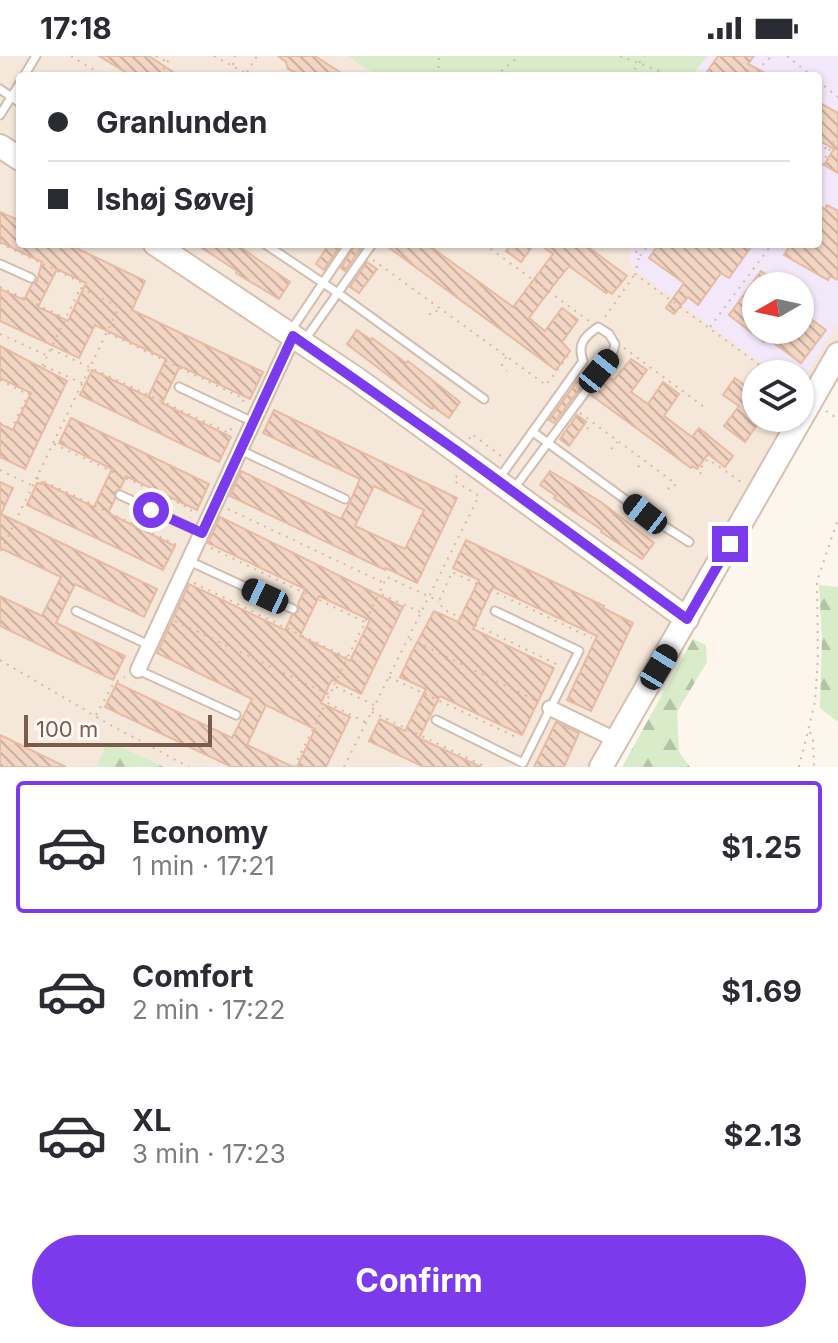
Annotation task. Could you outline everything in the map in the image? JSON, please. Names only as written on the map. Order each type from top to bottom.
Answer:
[{"type":"street","points":[[161,248],[295,337],[687,619]]},
{"type":"street","points":[[138,670],[189,561],[204,540],[216,503],[295,337]]},
{"type":"street","points":[[601,767],[838,354]]},
{"type":"street","points":[[550,708],[616,740]]},
{"type":"lane","points":[[0,89],[16,100]]},
{"type":"lane","points":[[0,115],[16,89]]},
{"type":"lane","points":[[271,248],[484,399]]},
{"type":"lane","points":[[295,337],[323,283],[346,248]]},
{"type":"lane","points":[[295,337],[338,293],[369,248]]},
{"type":"lane","points":[[0,264],[31,278]]},
{"type":"lane","points":[[598,327],[609,334],[615,344],[612,356],[547,442],[504,486],[533,432],[583,361],[579,350],[581,343],[598,327]]},
{"type":"lane","points":[[179,387],[253,422]]},
{"type":"lane","points":[[533,432],[645,514],[689,542]]},
{"type":"lane","points":[[240,450],[345,499]]},
{"type":"lane","points":[[120,495],[186,526],[204,540]]},
{"type":"lane","points":[[189,561],[293,609]]},
{"type":"lane","points":[[76,611],[149,645]]},
{"type":"lane","points":[[436,720],[523,763],[579,651],[495,611]]},
{"type":"lane","points":[[138,670],[236,715]]},
{"type":"path","points":[[71,56],[97,72]]},
{"type":"path","points":[[156,56],[167,63]]},
{"type":"path","points":[[161,72],[171,56]]},
{"type":"path","points":[[214,56],[245,72]]},
{"type":"path","points":[[233,66],[235,56]]},
{"type":"path","points":[[500,72],[520,56]]},
{"type":"path","points":[[620,56],[661,72]]},
{"type":"path","points":[[633,72],[644,56]]},
{"type":"path","points":[[755,72],[772,56]]},
{"type":"path","points":[[787,56],[807,72]]},
{"type":"path","points":[[822,84],[838,97]]},
{"type":"path","points":[[822,164],[838,133]]},
{"type":"path","points":[[822,146],[829,150]]},
{"type":"path","points":[[0,243],[82,283],[0,452]]},
{"type":"path","points":[[489,248],[598,327],[635,274],[639,257],[646,248]]},
{"type":"path","points":[[634,248],[639,257]]},
{"type":"path","points":[[709,328],[769,248]]},
{"type":"path","points":[[365,255],[546,385],[570,353],[579,350]]},
{"type":"path","points":[[635,274],[753,360]]},
{"type":"path","points":[[0,287],[66,319]]},
{"type":"path","points":[[0,553],[119,307],[81,288]]},
{"type":"path","points":[[429,314],[434,314],[439,308]]},
{"type":"path","points":[[51,349],[229,433],[244,399],[107,332]]},
{"type":"path","points":[[0,334],[47,356]]},
{"type":"path","points":[[615,344],[625,348],[707,409]]},
{"type":"path","points":[[507,356],[502,365],[507,371]]},
{"type":"path","points":[[43,365],[82,383]]},
{"type":"path","points":[[0,380],[29,394]]},
{"type":"path","points":[[572,408],[676,484],[671,489],[666,488]]},
{"type":"path","points":[[825,410],[838,419]]},
{"type":"path","points":[[587,429],[592,422]]},
{"type":"path","points":[[0,423],[12,429]]},
{"type":"path","points":[[472,434],[502,457]]},
{"type":"path","points":[[611,449],[618,441]]},
{"type":"path","points":[[53,443],[191,509],[186,526]]},
{"type":"path","points":[[701,474],[699,470],[708,459],[758,494]]},
{"type":"path","points":[[638,467],[644,461]]},
{"type":"path","points":[[0,470],[32,486]]},
{"type":"path","points":[[36,478],[177,545]]},
{"type":"path","points":[[344,767],[479,496],[454,481]]},
{"type":"path","points":[[216,503],[384,583]]},
{"type":"path","points":[[799,767],[809,730],[817,678],[817,581],[838,519]]},
{"type":"path","points":[[204,540],[365,622]]},
{"type":"path","points":[[294,767],[387,577],[439,601]]},
{"type":"path","points":[[190,581],[348,658]]},
{"type":"path","points":[[379,593],[421,613]]},
{"type":"path","points":[[163,616],[330,695]]},
{"type":"path","points":[[408,638],[550,708]]},
{"type":"path","points":[[0,660],[189,767]]},
{"type":"path","points":[[95,716],[114,683],[138,670]]},
{"type":"path","points":[[389,677],[518,738]]},
{"type":"path","points":[[334,686],[375,706]]},
{"type":"path","points":[[326,702],[366,722]]},
{"type":"path","points":[[372,711],[486,767]]},
{"type":"path","points":[[809,730],[813,740],[814,767]]},
{"type":"shaded area","points":[[0,56],[838,56],[838,372],[814,413],[814,360],[742,360],[742,432],[803,432],[607,767],[0,767]]},
{"type":"shaded area","points":[[707,56],[838,56],[838,322],[814,362],[757,360],[632,268],[630,248],[822,248],[822,72],[695,72]]},
{"type":"green space","points":[[348,56],[707,56],[695,72],[371,72]]},
{"type":"green space","points":[[819,585],[838,587],[838,722],[820,708],[822,638]]},
{"type":"green space","points":[[693,639],[706,645],[707,662],[677,712],[679,752],[690,767],[622,767]]},
{"type":"green space","points":[[108,741],[164,767],[96,767]]},
{"type":"building","points":[[99,56],[149,56],[173,72],[125,72]]},
{"type":"building","points":[[278,56],[315,56],[340,72],[294,72],[288,69],[286,62]]},
{"type":"building","points":[[718,56],[754,56],[748,64],[763,72],[707,72]]},
{"type":"building","points":[[822,104],[838,113],[838,173],[824,165],[834,149],[822,142]]},
{"type":"building","points":[[827,205],[838,211],[838,280],[830,276],[828,280],[784,255],[788,248],[822,248],[822,207],[825,209]]},
{"type":"building","points":[[0,212],[16,219],[16,248],[76,248],[145,281],[132,310],[263,372],[250,399],[180,366],[162,403],[231,437],[219,462],[80,395],[92,370],[148,397],[166,359],[95,325],[79,358],[0,321],[0,289],[24,300],[32,284],[37,281],[42,262],[0,242]],"holes":[[[57,269],[86,283],[68,321],[38,307]]]},
{"type":"building","points":[[202,248],[242,248],[290,282],[279,299]]},
{"type":"building","points":[[326,248],[338,248],[324,270],[316,264]]},
{"type":"building","points":[[353,248],[361,248],[345,271],[341,268]]},
{"type":"building","points":[[389,248],[432,248],[513,307],[553,254],[545,248],[589,248],[627,276],[612,294],[606,293],[569,266],[553,286],[529,318],[545,331],[562,308],[578,320],[562,342],[570,351],[556,370]]},
{"type":"building","points":[[508,248],[531,248],[521,262],[506,251]]},
{"type":"building","points":[[656,248],[750,248],[729,278],[721,273],[698,305],[688,297],[674,314],[666,308],[684,283],[649,258]]},
{"type":"building","points":[[367,262],[377,269],[359,293],[350,287]]},
{"type":"building","points":[[742,297],[742,325],[729,315]]},
{"type":"building","points":[[814,321],[826,330],[803,360],[797,360],[775,344],[814,344]]},
{"type":"building","points":[[357,330],[406,363],[408,361],[460,402],[449,418],[432,409],[347,344]]},
{"type":"building","points":[[0,346],[67,381],[25,469],[0,457],[0,424],[13,430],[31,393],[0,378]]},
{"type":"building","points":[[631,359],[647,370],[631,392],[648,404],[663,382],[679,394],[664,416],[692,437],[699,428],[733,456],[725,467],[708,454],[697,469],[691,468],[591,395],[605,376],[614,380]]},
{"type":"building","points":[[588,366],[594,370],[554,423],[549,420]]},
{"type":"building","points":[[735,378],[742,383],[742,432],[752,432],[745,442],[724,426],[739,406],[723,395]]},
{"type":"building","points":[[274,410],[457,498],[417,583],[230,496],[241,471],[341,519],[350,502],[360,479],[263,433]],"holes":[[[374,486],[424,510],[405,549],[355,526]]]},
{"type":"building","points":[[577,415],[586,422],[569,446],[560,439]]},
{"type":"building","points":[[71,418],[209,484],[197,510],[126,476],[120,489],[115,492],[108,513],[175,546],[163,570],[27,505],[37,483],[42,482],[94,507],[112,469],[59,443]]},
{"type":"building","points":[[550,471],[601,502],[654,543],[642,559],[540,485]]},
{"type":"building","points":[[0,482],[13,488],[1,514],[157,589],[144,617],[75,584],[56,623],[125,656],[113,680],[0,626],[0,596],[42,616],[61,577],[0,548]]},
{"type":"building","points":[[220,517],[403,607],[361,694],[333,680],[330,683],[321,703],[350,717],[326,767],[297,767],[315,729],[266,705],[247,745],[293,767],[232,767],[105,707],[117,683],[232,738],[252,699],[157,653],[189,584],[285,630],[292,615],[298,612],[305,589],[208,543]],"holes":[[[319,596],[370,620],[350,661],[300,636]]]},
{"type":"building","points":[[466,540],[633,623],[591,711],[567,700],[597,636],[493,587],[473,629],[554,668],[522,735],[440,696],[419,738],[481,767],[424,767],[369,741],[380,719],[405,731],[426,689],[400,677],[412,652],[434,611],[458,622],[479,580],[453,568]]},
{"type":"building","points":[[556,722],[579,733],[564,767],[534,767]]},
{"type":"building","points":[[0,735],[66,767],[0,767]]},
{"type":"route","points":[[151,510],[202,533],[293,336],[357,379],[687,619],[730,544]]}]
